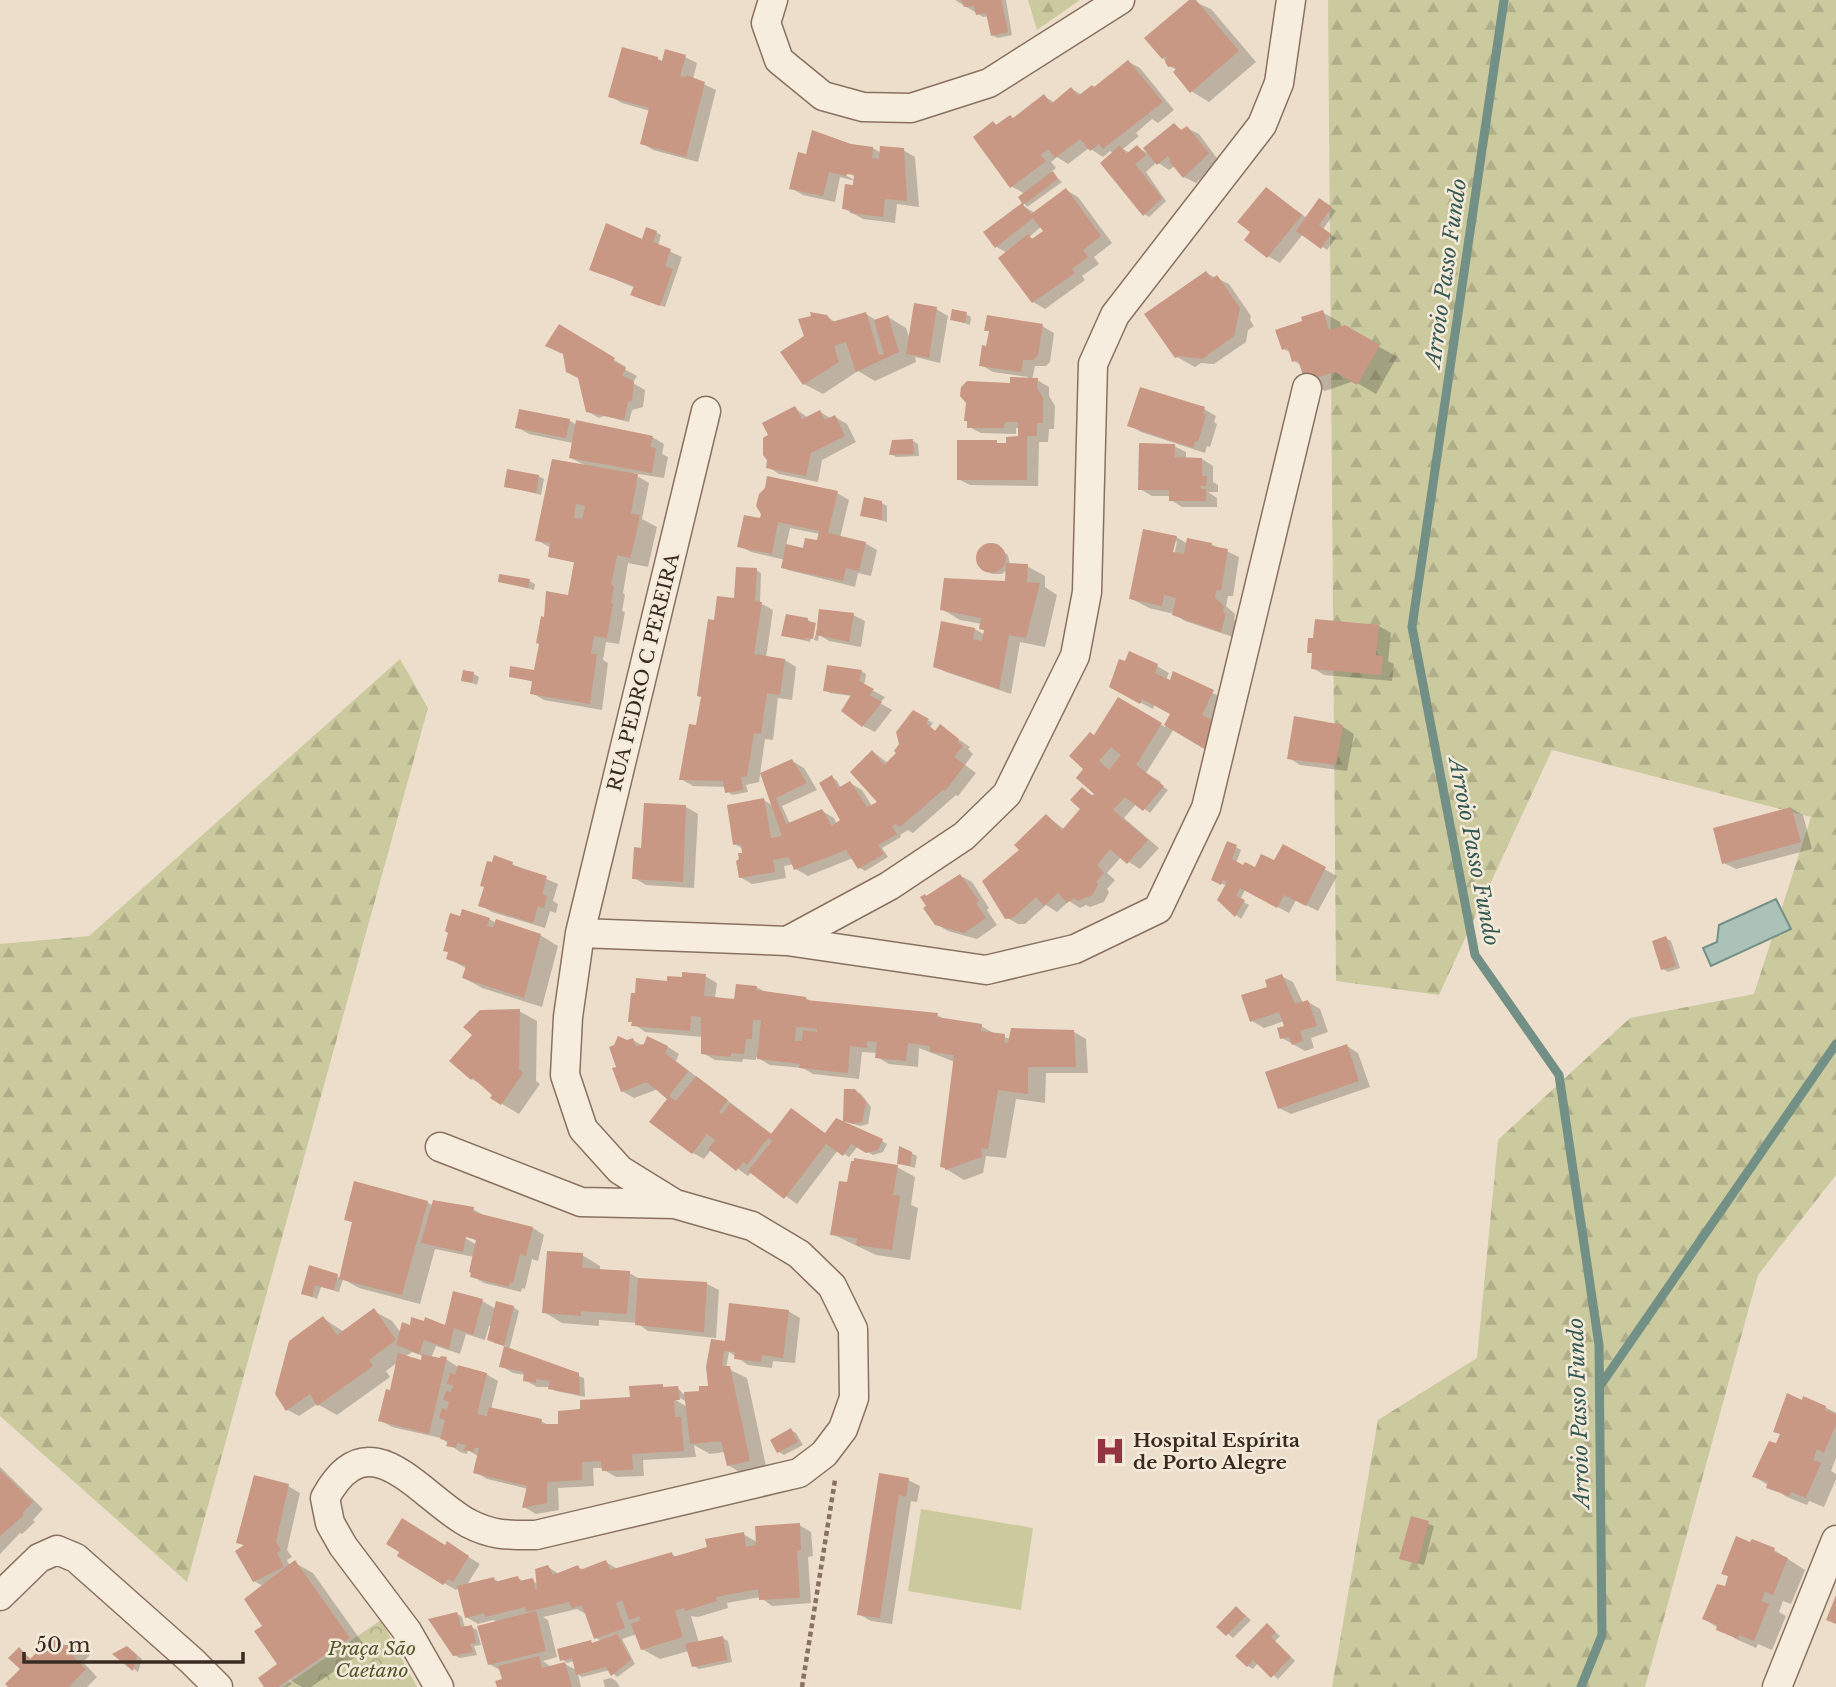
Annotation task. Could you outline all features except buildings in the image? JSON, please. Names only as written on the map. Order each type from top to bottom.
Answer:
[{"type":"street","points":[[773,0],[766,23],[779,61],[822,96],[863,107],[911,108],[989,83],[1120,0]]},
{"type":"street","points":[[787,941],[889,886],[964,836],[1007,794],[1075,656],[1087,592],[1093,364],[1115,315],[1262,125],[1279,83],[1291,0]]},
{"type":"street","points":[[580,933],[787,941],[986,970],[1075,949],[1158,909],[1206,808],[1307,388]]},
{"type":"street","name":"RUA PEDRO C PEREIRA","points":[[675,1205],[620,1170],[583,1129],[565,1075],[568,1017],[580,933],[706,411]]},
{"type":"street","points":[[439,1687],[407,1631],[343,1546],[330,1522],[325,1498],[334,1480],[350,1467],[371,1460],[388,1464],[467,1522],[498,1535],[536,1535],[799,1473],[824,1454],[843,1429],[854,1398],[853,1329],[832,1286],[799,1254],[752,1226],[675,1205],[581,1202],[440,1147]]},
{"type":"street","points":[[1777,1687],[1836,1540]]},
{"type":"street","points":[[0,1595],[39,1558],[57,1550],[75,1558],[218,1687]]},
{"type":"path","points":[[802,1687],[843,1429]]},
{"type":"green space","points":[[1028,0],[1080,0],[1037,30]]},
{"type":"green space","points":[[1328,0],[1836,0],[1836,1175],[1758,1275],[1645,1687],[1332,1687],[1378,1420],[1477,1358],[1498,1140],[1630,1018],[1754,994],[1811,817],[1552,750],[1439,995],[1336,981]]},
{"type":"green space","points":[[400,659],[428,708],[187,1582],[0,1416],[0,944],[89,936]]},
{"type":"green space","points":[[921,1509],[1033,1528],[1021,1610],[908,1591]]},
{"type":"green space","name":"Praça São Caetano","points":[[381,1620],[417,1687],[283,1687]]},
{"type":"shaded area","points":[[1776,899],[1791,929],[1711,966],[1703,948],[1717,942],[1719,925]]},
{"type":"waterway","name":"Arroio Passo Fundo","points":[[1504,0],[1412,627],[1475,955],[1559,1075],[1599,1345],[1602,1635],[1581,1687]]},
{"type":"waterway","points":[[1600,1386],[1836,1044]]},
{"type":"place","name":"Hospital Espírita de Porto Alegre","points":[[1110,1451]]}]
